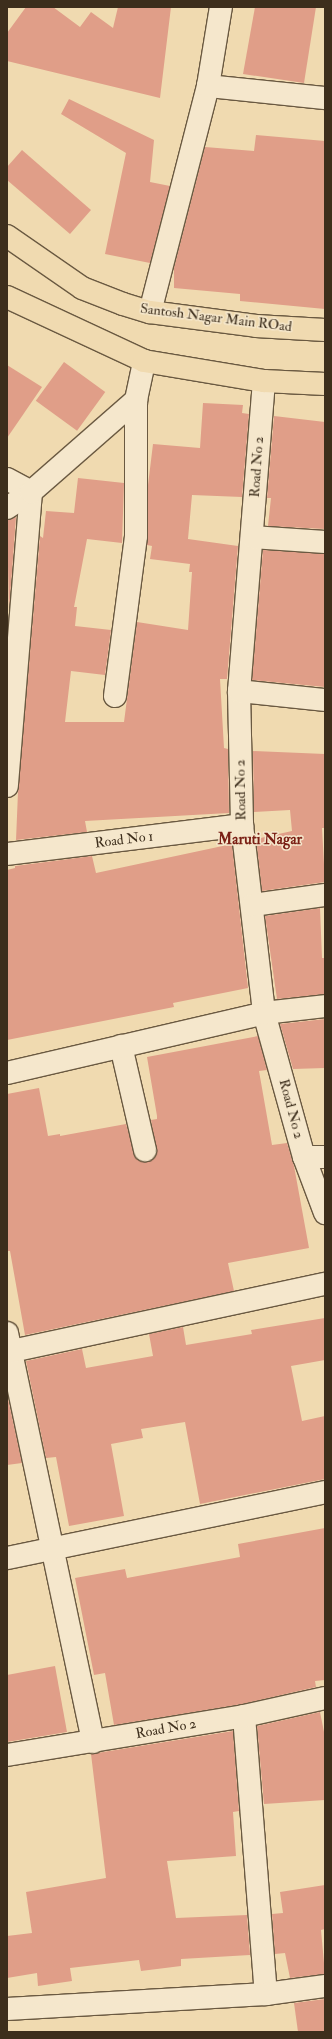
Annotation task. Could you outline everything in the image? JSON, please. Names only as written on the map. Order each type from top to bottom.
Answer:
[{"type":"main road","name":"Santosh Nagar Main ROad","points":[[7,236],[82,288],[123,304],[150,312],[256,326],[325,330]]},
{"type":"main road","points":[[7,296],[144,361],[264,381],[325,384]]},
{"type":"street","points":[[150,312],[208,86],[221,7]]},
{"type":"street","points":[[208,86],[325,98]]},
{"type":"street","points":[[115,696],[136,536],[136,400],[144,361]]},
{"type":"street","name":"Road No 2","points":[[264,381],[239,691],[242,825],[253,905],[264,1013],[314,1157],[325,1213]]},
{"type":"street","points":[[7,508],[31,492],[136,400]]},
{"type":"street","points":[[7,479],[31,492]]},
{"type":"street","points":[[7,786],[31,492]]},
{"type":"street","points":[[252,537],[325,542]]},
{"type":"street","points":[[239,691],[325,700]]},
{"type":"street","name":"Road No 1","points":[[7,854],[242,825]]},
{"type":"street","points":[[253,905],[325,895]]},
{"type":"street","points":[[7,1073],[264,1013],[325,1006]]},
{"type":"street","points":[[121,1046],[145,1150]]},
{"type":"street","points":[[93,1742],[8,1345],[325,1284]]},
{"type":"street","points":[[7,1558],[52,1550],[325,1492]]},
{"type":"street","name":"Road No 2","points":[[7,1755],[244,1716],[325,1698]]},
{"type":"street","points":[[244,1716],[266,1994]]},
{"type":"street","points":[[7,2009],[266,1994],[325,1986]]},
{"type":"building","points":[[26,7],[53,7],[80,27],[91,12],[113,28],[118,7],[171,7],[160,98],[7,61],[7,33]]},
{"type":"building","points":[[255,7],[316,7],[304,83],[243,74]]},
{"type":"building","points":[[69,99],[154,140],[150,182],[170,186],[150,263],[105,254],[126,153],[61,114]]},
{"type":"building","points":[[256,135],[325,141],[325,309],[240,301],[240,294],[174,288],[174,268],[205,147],[254,151]]},
{"type":"building","points":[[22,150],[91,210],[70,234],[7,180],[7,167]]},
{"type":"building","points":[[64,362],[105,392],[77,431],[36,401]]},
{"type":"building","points":[[7,365],[42,387],[7,438]]},
{"type":"building","points":[[203,403],[243,405],[242,413],[249,414],[242,497],[192,495],[188,539],[238,546],[227,679],[220,679],[224,748],[228,749],[229,813],[85,821],[87,832],[16,840],[18,792],[40,536],[43,538],[46,511],[74,513],[78,478],[124,483],[122,543],[87,539],[74,607],[77,607],[75,626],[111,630],[105,675],[71,671],[65,722],[124,722],[137,622],[188,630],[192,572],[189,572],[190,564],[150,559],[152,546],[147,545],[148,485],[153,444],[200,448]]},
{"type":"building","points":[[274,416],[325,422],[325,529],[268,526],[271,498],[267,498]]},
{"type":"building","points":[[16,517],[9,612],[7,520]]},
{"type":"building","points":[[263,550],[325,554],[325,687],[252,680]]},
{"type":"building","points":[[253,751],[325,754],[325,828],[322,828],[325,882],[262,891],[256,839],[292,831],[290,810],[254,812]]},
{"type":"building","points":[[232,844],[248,988],[173,1003],[174,1007],[7,1040],[7,870],[15,868],[15,866],[92,856],[96,873]]},
{"type":"building","points":[[320,908],[322,958],[325,958],[325,994],[277,999],[265,916]]},
{"type":"building","points":[[325,1019],[325,1068],[293,1069],[280,1024]]},
{"type":"building","points":[[258,1036],[267,1070],[259,1071],[272,1145],[287,1143],[294,1166],[309,1248],[228,1263],[234,1291],[25,1335],[10,1251],[7,1251],[7,1094],[39,1088],[48,1136],[60,1134],[60,1136],[126,1124],[136,1158],[147,1162],[157,1153],[151,1120],[157,1119],[157,1116],[147,1057]]},
{"type":"building","points":[[325,1318],[325,1360],[291,1366],[302,1421],[325,1416],[325,1479],[200,1504],[185,1422],[141,1429],[143,1438],[111,1444],[124,1516],[69,1526],[56,1457],[46,1458],[26,1361],[82,1349],[86,1368],[153,1356],[149,1334],[183,1327],[186,1345],[252,1334],[251,1330]]},
{"type":"building","points":[[7,1394],[22,1463],[7,1465]]},
{"type":"building","points":[[325,1528],[325,1680],[315,1681],[316,1687],[242,1704],[114,1725],[105,1673],[94,1675],[75,1578],[125,1569],[127,1578],[240,1557],[238,1544]]},
{"type":"building","points":[[55,1666],[67,1732],[7,1742],[7,1675]]},
{"type":"building","points":[[320,1712],[325,1737],[325,1800],[264,1804],[257,1726]]},
{"type":"building","points":[[233,1731],[239,1811],[233,1812],[236,1856],[167,1861],[176,1918],[247,1915],[250,1955],[181,1959],[181,1966],[141,1971],[139,1960],[70,1968],[72,1981],[38,1986],[37,1973],[7,1978],[7,1936],[32,1933],[26,1892],[106,1878],[91,1754]]},
{"type":"building","points":[[325,1885],[325,1929],[321,1930],[325,1974],[290,1978],[285,1953],[275,1954],[272,1914],[283,1913],[280,1892]]},
{"type":"building","points":[[325,1999],[325,2032],[298,2032],[294,2003]]},
{"type":"district","name":"Maruti Nagar","points":[[260,840]]}]
